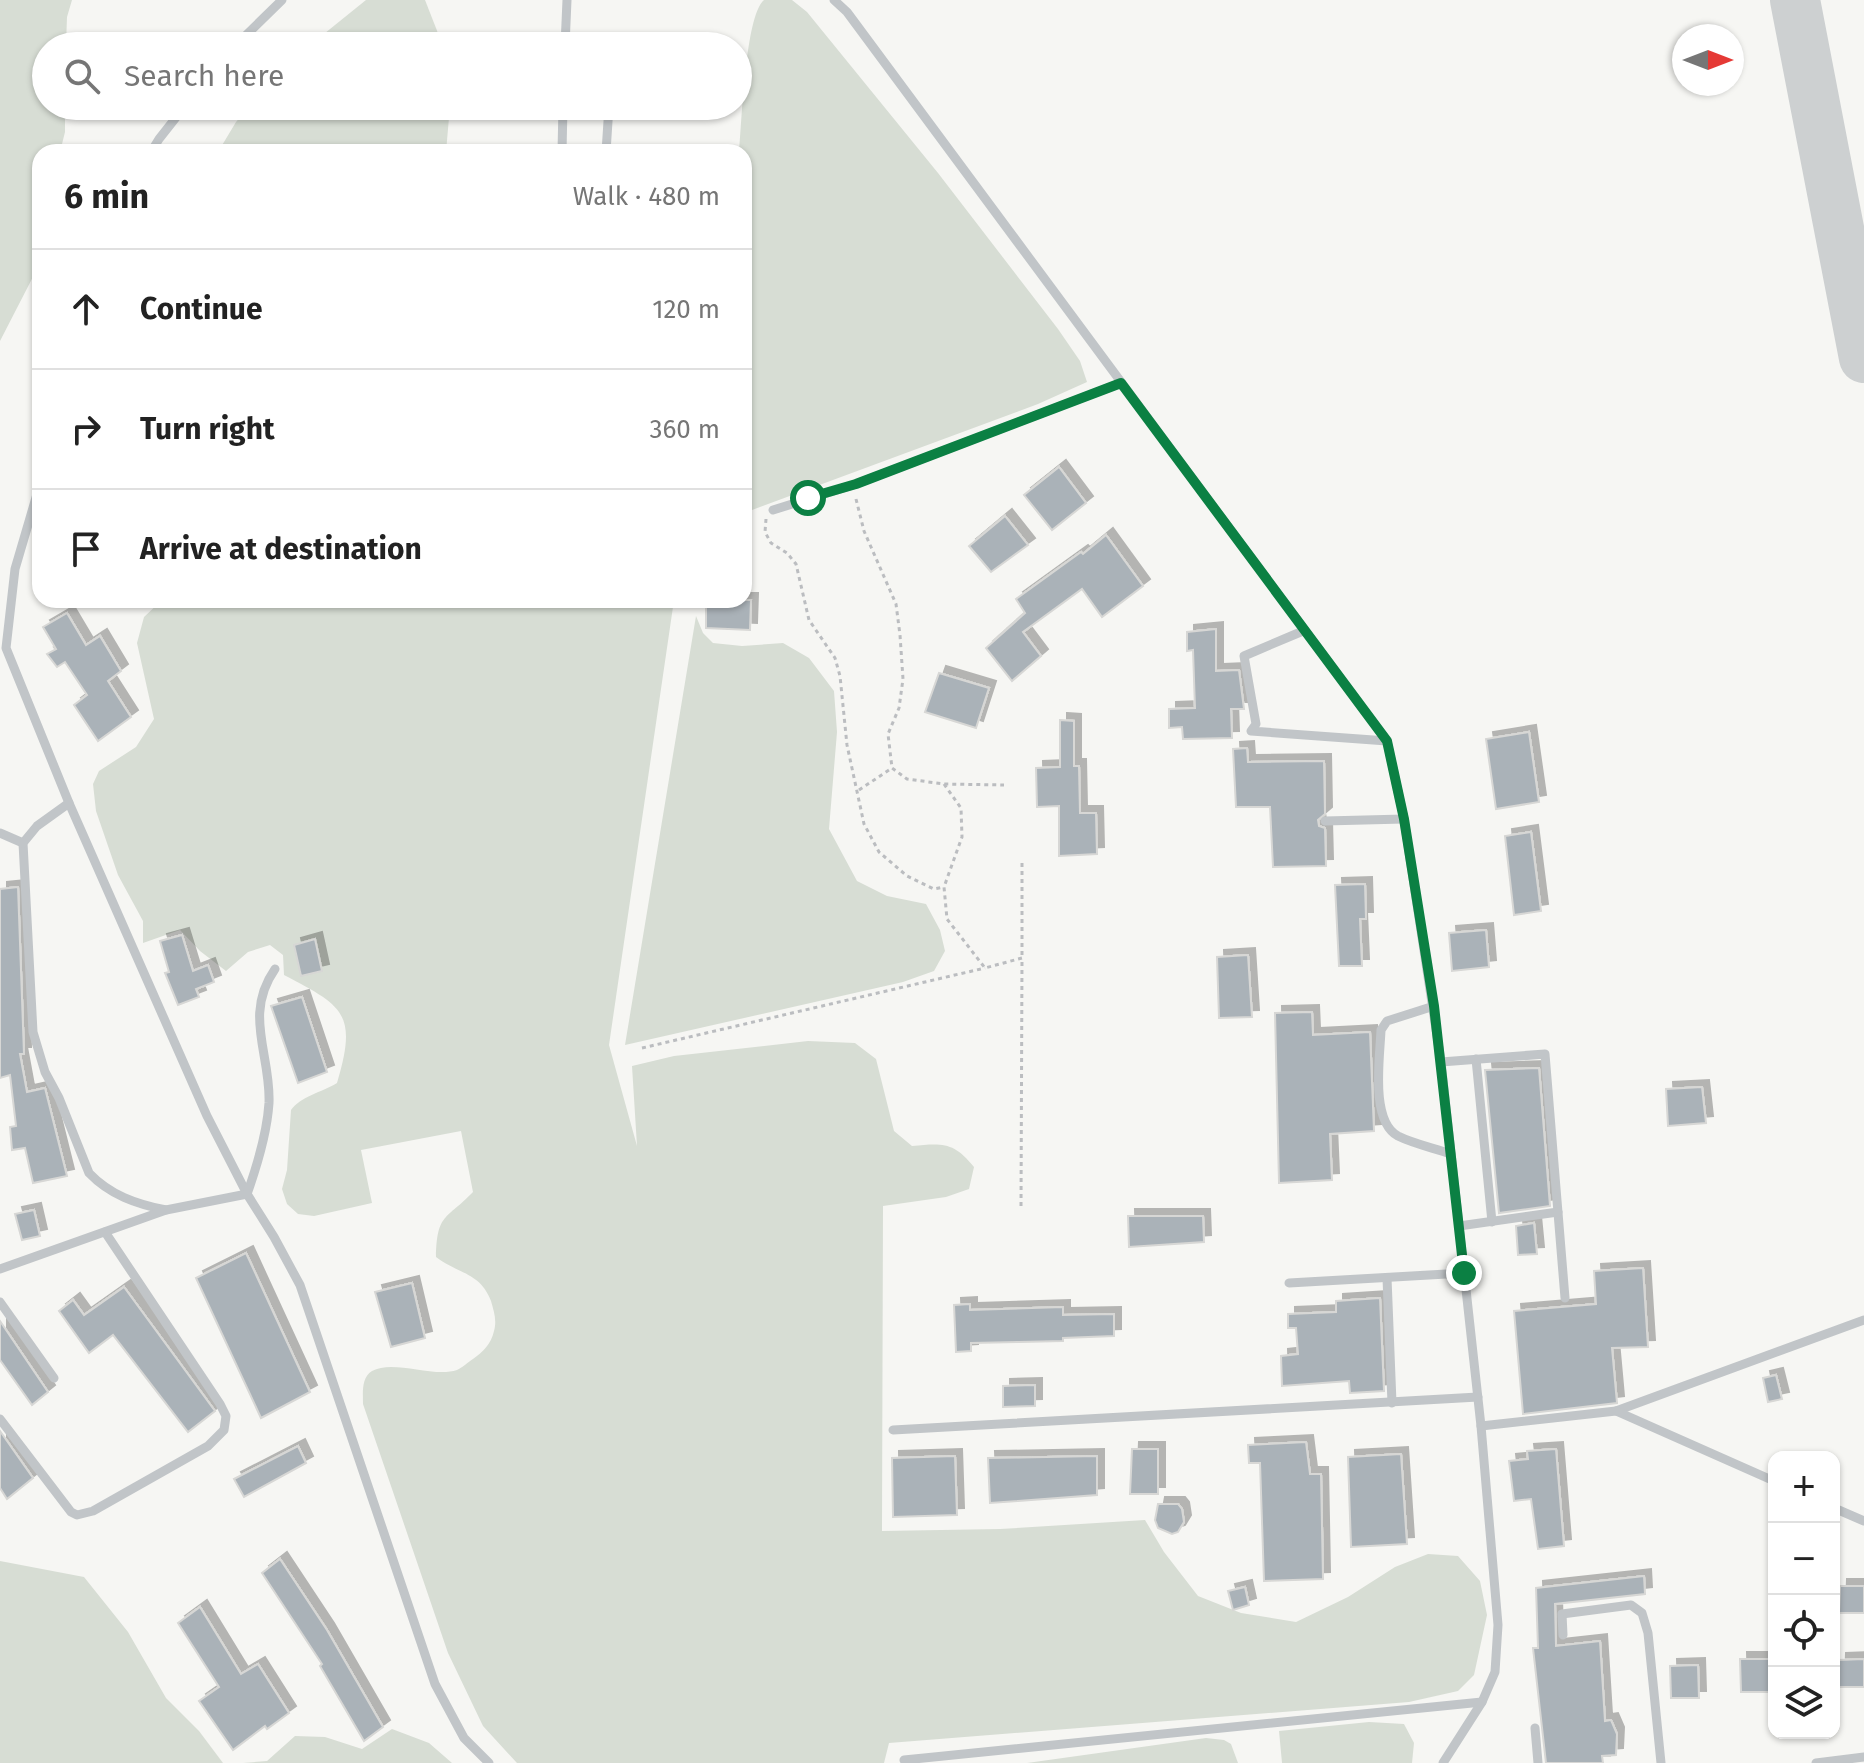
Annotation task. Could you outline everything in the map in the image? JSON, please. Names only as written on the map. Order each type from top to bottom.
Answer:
[{"type":"lane","points":[[249,32],[282,0]]},
{"type":"lane","points":[[566,32],[567,0]]},
{"type":"lane","points":[[834,0],[847,12],[1387,741],[1404,819],[1434,1006],[1481,1426],[1498,1625],[1495,1672],[1482,1702],[1443,1763]]},
{"type":"lane","points":[[847,12],[848,0]]},
{"type":"lane","points":[[157,144],[175,120]]},
{"type":"lane","points":[[562,144],[563,120]]},
{"type":"lane","points":[[607,144],[608,120]]},
{"type":"lane","points":[[773,510],[856,484],[1121,383]]},
{"type":"lane","points":[[32,511],[15,569],[6,648],[69,803],[207,1116],[247,1194],[300,1285],[435,1684],[464,1738],[489,1763]]},
{"type":"lane","points":[[1303,631],[1244,656],[1256,724],[1251,731],[1387,741]]},
{"type":"lane","points":[[69,803],[37,826],[23,843],[33,1032],[45,1072],[59,1098],[89,1173],[104,1188],[143,1205],[166,1210]]},
{"type":"lane","points":[[1325,821],[1404,819]]},
{"type":"lane","points":[[0,833],[23,843]]},
{"type":"lane","points":[[247,1194],[257,1168],[269,1106],[258,1018],[266,981],[275,969]]},
{"type":"lane","points":[[1434,1006],[1387,1021],[1381,1030],[1380,1110],[1387,1127],[1398,1136],[1451,1154]]},
{"type":"lane","points":[[1441,1062],[1545,1054],[1565,1298]]},
{"type":"lane","points":[[1476,1059],[1492,1222]]},
{"type":"lane","points":[[0,1269],[166,1210],[247,1194]]},
{"type":"lane","points":[[1459,1226],[1558,1212]]},
{"type":"lane","points":[[0,1419],[71,1512],[77,1515],[93,1511],[195,1453],[217,1439],[224,1430],[226,1416],[220,1404],[105,1232]]},
{"type":"lane","points":[[1289,1283],[1464,1273]]},
{"type":"lane","points":[[1387,1278],[1392,1403]]},
{"type":"lane","points":[[0,1302],[54,1378]]},
{"type":"lane","points":[[1481,1426],[1616,1411],[1864,1320]]},
{"type":"lane","points":[[893,1430],[1478,1397]]},
{"type":"lane","points":[[1616,1411],[1768,1478]]},
{"type":"lane","points":[[1840,1511],[1864,1521]]},
{"type":"lane","points":[[1563,1635],[1562,1614],[1631,1605],[1642,1613],[1648,1633],[1661,1763]]},
{"type":"lane","points":[[904,1760],[1482,1702]]},
{"type":"lane","points":[[1535,1728],[1538,1763]]},
{"type":"lane","points":[[1816,1763],[1864,1757]]},
{"type":"path","points":[[856,484],[856,507],[896,604],[900,635],[903,679],[899,708],[888,734],[892,768],[907,779],[944,784],[1004,785]]},
{"type":"path","points":[[773,510],[766,518],[765,532],[771,543],[787,553],[796,564],[809,620],[838,667],[847,745],[864,824],[879,852],[907,876],[934,889],[944,887]]},
{"type":"path","points":[[857,791],[892,768]]},
{"type":"path","points":[[944,784],[961,808],[962,837],[944,887],[947,919],[985,968]]},
{"type":"path","points":[[1021,1207],[1022,863]]},
{"type":"path","points":[[642,1048],[1022,958]]},
{"type":"shaded area","points":[[0,0],[72,0],[66,32],[32,32],[32,120],[65,120],[65,132],[62,144],[32,144],[32,279],[0,341]]},
{"type":"shaded area","points":[[366,0],[425,0],[438,32],[326,32]]},
{"type":"shaded area","points":[[764,0],[792,0],[807,12],[938,173],[1058,329],[1080,361],[1087,382],[1038,404],[752,510],[752,144],[740,144],[741,120],[752,120],[751,32]]},
{"type":"shaded area","points":[[449,120],[447,144],[223,144],[236,122]]},
{"type":"shaded area","points":[[154,608],[673,608],[609,1045],[637,1146],[632,1066],[674,1056],[808,1041],[855,1043],[876,1059],[894,1131],[912,1146],[940,1145],[954,1149],[974,1167],[969,1189],[946,1197],[883,1206],[882,1531],[1000,1529],[1145,1520],[1164,1552],[1198,1596],[1241,1613],[1296,1622],[1348,1597],[1395,1567],[1428,1554],[1458,1556],[1480,1581],[1487,1615],[1474,1675],[1458,1691],[1409,1702],[889,1743],[884,1763],[517,1763],[483,1726],[448,1653],[363,1404],[364,1382],[372,1371],[391,1367],[437,1372],[457,1370],[477,1356],[493,1336],[495,1316],[481,1284],[436,1257],[441,1224],[473,1192],[461,1131],[361,1150],[372,1203],[314,1216],[298,1214],[287,1204],[282,1189],[287,1170],[291,1110],[306,1098],[337,1083],[346,1041],[345,1026],[332,1004],[284,975],[283,955],[270,945],[248,952],[226,971],[180,930],[143,943],[143,921],[118,875],[96,811],[93,784],[99,771],[136,747],[154,719],[137,643],[144,617]]},
{"type":"shaded area","points":[[696,616],[703,633],[713,643],[742,646],[783,643],[809,658],[834,691],[837,732],[829,829],[857,881],[887,896],[926,904],[940,930],[945,951],[934,971],[903,982],[625,1045]]},
{"type":"shaded area","points":[[0,1561],[84,1577],[128,1632],[166,1698],[199,1731],[223,1763],[0,1763]]},
{"type":"shaded area","points":[[1369,1722],[1404,1724],[1414,1743],[1412,1763],[1282,1763],[1279,1731]]},
{"type":"shaded area","points":[[392,1729],[429,1743],[452,1763],[243,1763],[267,1761],[295,1736],[325,1737],[362,1749]]},
{"type":"shaded area","points":[[1206,1738],[1231,1744],[1238,1763],[1027,1763]]},
{"type":"building","points":[[1059,467],[1086,503],[1052,530],[1024,495]]},
{"type":"building","points":[[1005,516],[1028,545],[991,572],[969,546]]},
{"type":"building","points":[[1106,535],[1143,586],[1102,617],[1082,589],[1023,632],[1041,656],[1012,681],[986,648],[1025,613],[1016,599]]},
{"type":"building","points":[[706,608],[751,608],[750,630],[706,628]]},
{"type":"building","points":[[67,613],[86,645],[100,636],[121,671],[108,681],[131,717],[98,741],[74,705],[87,695],[65,662],[57,667],[47,654],[56,649],[43,627]]},
{"type":"building","points":[[1216,629],[1216,671],[1239,670],[1244,709],[1231,709],[1232,738],[1183,739],[1182,727],[1169,728],[1169,709],[1195,708],[1193,650],[1187,651],[1187,632]]},
{"type":"building","points":[[939,673],[989,688],[976,728],[925,712]]},
{"type":"building","points":[[1060,720],[1074,721],[1074,766],[1079,766],[1080,813],[1096,813],[1097,854],[1059,856],[1059,806],[1037,807],[1036,768],[1060,767]]},
{"type":"building","points":[[1529,732],[1539,802],[1496,809],[1486,739]]},
{"type":"building","points":[[1247,748],[1248,762],[1324,761],[1325,814],[1318,820],[1319,826],[1325,828],[1326,866],[1273,867],[1270,807],[1236,807],[1233,749]]},
{"type":"building","points":[[1531,832],[1541,911],[1514,915],[1505,836]]},
{"type":"building","points":[[1365,884],[1366,919],[1360,919],[1362,966],[1339,966],[1335,885]]},
{"type":"building","points":[[18,887],[24,1054],[20,1054],[27,1092],[45,1088],[67,1176],[33,1183],[25,1148],[12,1150],[10,1127],[16,1126],[10,1075],[0,1078],[0,889]]},
{"type":"building","points":[[1486,930],[1489,967],[1452,971],[1449,933]]},
{"type":"building","points":[[182,935],[193,971],[208,965],[214,982],[196,989],[199,997],[178,1005],[165,973],[169,972],[160,941]]},
{"type":"building","points":[[315,939],[322,971],[301,976],[294,945]]},
{"type":"building","points":[[1248,955],[1252,1017],[1219,1018],[1217,957]]},
{"type":"building","points":[[302,997],[327,1072],[298,1083],[271,1006]]},
{"type":"building","points":[[1312,1012],[1313,1035],[1370,1032],[1374,1131],[1330,1134],[1332,1180],[1279,1183],[1275,1013]]},
{"type":"building","points":[[1539,1068],[1550,1206],[1499,1213],[1485,1070]]},
{"type":"building","points":[[1702,1087],[1706,1123],[1668,1126],[1666,1089]]},
{"type":"building","points":[[34,1210],[40,1236],[22,1240],[15,1214]]},
{"type":"building","points":[[1128,1216],[1203,1216],[1204,1242],[1129,1247]]},
{"type":"building","points":[[1534,1223],[1537,1254],[1518,1255],[1516,1226]]},
{"type":"building","points":[[246,1253],[310,1392],[261,1418],[196,1278]]},
{"type":"building","points":[[1643,1268],[1648,1347],[1612,1348],[1617,1403],[1523,1414],[1514,1311],[1596,1304],[1594,1271]]},
{"type":"building","points":[[412,1283],[425,1338],[391,1347],[375,1292]]},
{"type":"building","points":[[124,1287],[215,1411],[188,1432],[113,1335],[89,1353],[59,1311],[73,1300],[84,1315]]},
{"type":"building","points":[[1380,1298],[1384,1391],[1350,1393],[1349,1381],[1282,1386],[1281,1356],[1298,1354],[1296,1328],[1288,1328],[1288,1314],[1336,1312],[1336,1301]]},
{"type":"building","points":[[970,1304],[970,1310],[1063,1307],[1063,1315],[1114,1314],[1114,1336],[1063,1338],[1063,1341],[971,1343],[971,1351],[956,1352],[954,1305]]},
{"type":"building","points":[[0,1321],[48,1392],[32,1405],[0,1360]]},
{"type":"building","points":[[1776,1375],[1782,1399],[1768,1402],[1763,1378]]},
{"type":"building","points":[[1035,1385],[1035,1406],[1003,1407],[1003,1386]]},
{"type":"building","points":[[0,1431],[33,1478],[7,1499],[0,1488]]},
{"type":"building","points":[[1306,1442],[1310,1474],[1321,1474],[1323,1579],[1264,1581],[1260,1463],[1249,1463],[1248,1445]]},
{"type":"building","points":[[298,1446],[306,1463],[244,1497],[234,1479]]},
{"type":"building","points":[[1132,1449],[1158,1449],[1158,1494],[1130,1494]]},
{"type":"building","points":[[1556,1449],[1564,1546],[1538,1549],[1531,1499],[1514,1501],[1509,1461],[1528,1459],[1527,1451]]},
{"type":"building","points":[[1401,1454],[1407,1544],[1351,1547],[1348,1457]]},
{"type":"building","points":[[955,1456],[957,1515],[893,1517],[892,1458]]},
{"type":"building","points":[[1097,1456],[1097,1495],[990,1503],[988,1458]]},
{"type":"building","points":[[1158,1504],[1178,1504],[1182,1509],[1184,1522],[1178,1532],[1172,1534],[1158,1528],[1155,1520]]},
{"type":"building","points":[[280,1559],[327,1630],[383,1727],[364,1741],[320,1666],[322,1664],[262,1573]]},
{"type":"building","points":[[1644,1576],[1645,1594],[1555,1604],[1556,1646],[1600,1641],[1605,1721],[1611,1720],[1617,1734],[1616,1755],[1602,1756],[1603,1763],[1546,1763],[1533,1648],[1538,1648],[1536,1588]]},
{"type":"building","points":[[1840,1586],[1864,1586],[1864,1613],[1840,1613]]},
{"type":"building","points":[[1245,1587],[1249,1605],[1233,1610],[1228,1591]]},
{"type":"building","points":[[200,1607],[241,1674],[258,1664],[289,1713],[233,1750],[199,1701],[219,1687],[178,1623]]},
{"type":"building","points":[[1740,1659],[1768,1659],[1768,1692],[1741,1692]]},
{"type":"building","points":[[1864,1659],[1864,1687],[1840,1687],[1840,1660]]},
{"type":"building","points":[[1698,1665],[1699,1698],[1671,1698],[1670,1666]]},
{"type":"taxiway","points":[[1795,0],[1864,358]]},
{"type":"route","points":[[808,498],[856,484],[1121,383],[1387,741],[1404,819],[1434,1006],[1464,1273]]}]
